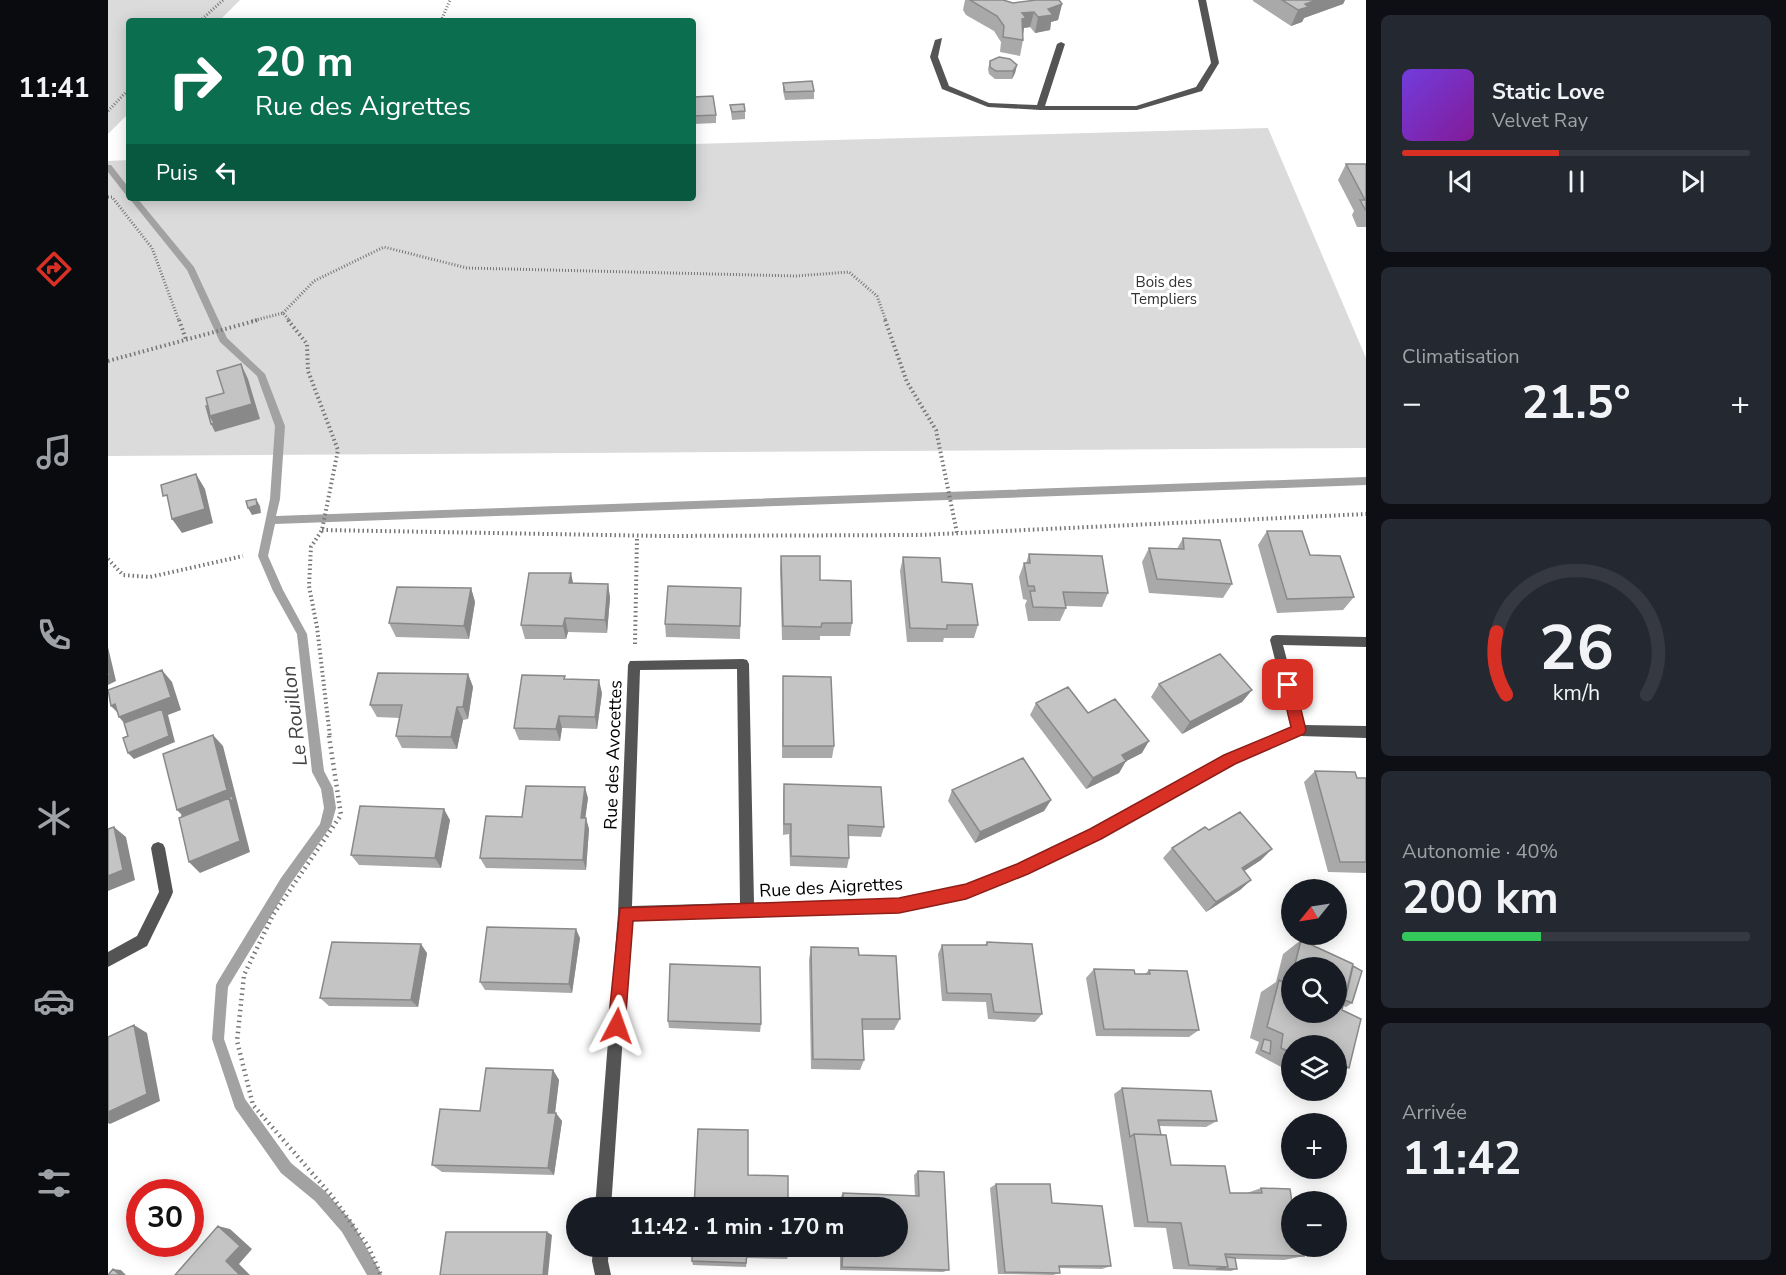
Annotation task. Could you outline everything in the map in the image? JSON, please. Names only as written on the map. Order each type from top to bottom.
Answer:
[{"type":"street","points":[[939,40],[934,57],[945,87],[988,105],[1040,108],[1137,108],[1199,90],[1215,63],[1202,0]]},
{"type":"street","points":[[1040,108],[1061,44]]},
{"type":"street","points":[[1299,730],[1276,640],[1366,642]]},
{"type":"street","name":"Rue des Avocettes","points":[[625,913],[634,665],[743,664],[747,911]]},
{"type":"street","name":"Rue des Aigrettes","points":[[625,913],[899,906],[966,891],[1033,864],[1095,834],[1230,759],[1299,730],[1366,732]]},
{"type":"street","points":[[108,960],[142,941],[165,892],[158,849]]},
{"type":"street","points":[[604,1197],[625,913]]},
{"type":"street","points":[[600,1257],[603,1275]]},
{"type":"path","points":[[203,18],[224,0]]},
{"type":"path","points":[[442,18],[450,0]]},
{"type":"path","points":[[108,111],[126,91]]},
{"type":"path","points":[[108,197],[112,197],[152,249],[186,339]]},
{"type":"path","points":[[108,361],[283,313],[314,281],[384,247],[467,268],[796,276],[849,272],[877,296],[907,382],[936,430],[957,533]]},
{"type":"path","points":[[283,313],[307,344],[308,371],[338,450],[322,530],[311,547],[309,586],[333,775],[341,815],[273,915],[244,975],[237,1041],[253,1105],[331,1195],[368,1245],[381,1275]]},
{"type":"path","points":[[322,530],[549,533],[637,537],[957,533],[1366,514]]},
{"type":"path","points":[[634,665],[637,537]]},
{"type":"path","points":[[108,559],[123,575],[150,577],[243,556]]},
{"type":"green space","points":[[108,0],[240,0],[222,18],[126,18],[126,116],[108,134]]},
{"type":"green space","name":"Bois des Templiers","points":[[1268,128],[1366,358],[1366,448],[108,456],[108,161],[126,160],[126,201],[696,201],[696,144]]},
{"type":"building","points":[[970,0],[1003,0],[1013,3],[1059,0],[1062,4],[1048,9],[1053,15],[1038,17],[1034,12],[1022,13],[1026,18],[1022,19],[1023,40],[1003,37],[1004,26],[997,16]]},
{"type":"building","points":[[1282,0],[1317,0],[1305,4],[1308,7],[1298,10]]},
{"type":"building","points":[[999,57],[1010,59],[1017,65],[1013,71],[996,71],[990,67],[990,61]]},
{"type":"building","points":[[812,81],[814,91],[785,92],[783,83]]},
{"type":"building","points":[[713,96],[716,115],[696,116],[696,97]]},
{"type":"building","points":[[744,104],[745,111],[732,112],[730,105]]},
{"type":"building","points":[[1346,164],[1366,164],[1366,211],[1360,200],[1365,200]]},
{"type":"building","points":[[241,364],[252,404],[210,416],[206,398],[224,393],[217,371]]},
{"type":"building","points":[[206,406],[208,406],[214,423],[211,424]]},
{"type":"building","points":[[196,474],[205,509],[172,519],[167,495],[163,496],[161,485]]},
{"type":"building","points":[[256,499],[257,505],[248,508],[246,501]]},
{"type":"building","points":[[1267,531],[1302,531],[1310,555],[1340,556],[1354,597],[1287,599]]},
{"type":"building","points":[[1183,538],[1220,540],[1232,584],[1157,579],[1149,548],[1184,549]]},
{"type":"building","points":[[1029,554],[1102,556],[1108,593],[1063,592],[1066,608],[1033,607],[1030,591],[1035,591],[1034,586],[1028,586],[1024,563],[1030,563]]},
{"type":"building","points":[[781,556],[820,556],[820,580],[851,581],[852,623],[822,623],[821,627],[783,626]]},
{"type":"building","points":[[903,557],[940,558],[942,582],[972,584],[978,625],[947,625],[947,629],[910,628]]},
{"type":"building","points":[[529,573],[571,573],[569,583],[608,584],[605,620],[565,618],[563,626],[521,625]]},
{"type":"building","points":[[668,586],[741,588],[740,626],[665,624]]},
{"type":"building","points":[[397,587],[471,588],[464,626],[389,623]]},
{"type":"building","points":[[1220,654],[1252,690],[1190,722],[1159,684]]},
{"type":"building","points":[[162,670],[171,697],[119,717],[115,704],[111,706],[108,690]]},
{"type":"building","points":[[378,673],[468,674],[463,707],[457,707],[451,737],[396,736],[402,705],[370,705]]},
{"type":"building","points":[[522,675],[599,680],[595,717],[559,716],[556,729],[514,728]]},
{"type":"building","points":[[783,676],[831,677],[834,746],[783,746]]},
{"type":"building","points":[[1068,687],[1088,713],[1115,699],[1149,741],[1122,755],[1126,761],[1093,778],[1036,703]]},
{"type":"building","points":[[162,709],[169,736],[128,753],[123,738],[128,736],[124,723]]},
{"type":"building","points":[[213,735],[227,790],[177,810],[163,754]]},
{"type":"building","points":[[1023,758],[1051,800],[980,832],[952,790]]},
{"type":"building","points":[[1315,771],[1355,772],[1357,778],[1366,778],[1366,862],[1340,862]]},
{"type":"building","points":[[784,784],[881,787],[884,827],[848,825],[849,858],[791,856],[791,824],[784,824]]},
{"type":"building","points":[[526,786],[585,787],[581,818],[586,818],[583,860],[480,858],[486,816],[522,817]]},
{"type":"building","points":[[232,796],[234,803],[229,798],[182,817],[182,815]]},
{"type":"building","points":[[229,798],[240,841],[189,862],[179,818]]},
{"type":"building","points":[[360,806],[444,809],[435,858],[351,855]]},
{"type":"building","points":[[1240,812],[1272,849],[1242,868],[1251,880],[1216,902],[1172,848],[1205,827],[1209,830]]},
{"type":"building","points":[[114,827],[123,870],[108,876],[108,829]]},
{"type":"building","points":[[487,927],[576,929],[569,984],[480,982]]},
{"type":"building","points":[[332,942],[421,944],[411,1000],[320,998]]},
{"type":"building","points":[[987,942],[1032,944],[1042,1014],[994,1012],[991,994],[947,993],[942,945],[987,945]]},
{"type":"building","points":[[1300,945],[1312,945],[1338,957],[1297,957]]},
{"type":"building","points":[[811,947],[858,948],[859,955],[896,956],[900,1019],[862,1019],[864,1060],[813,1059]]},
{"type":"building","points":[[1347,961],[1353,964],[1347,989]]},
{"type":"building","points":[[670,964],[760,967],[761,1024],[668,1021]]},
{"type":"building","points":[[1353,966],[1362,971],[1352,1003],[1347,1001]]},
{"type":"building","points":[[1094,969],[1134,970],[1135,974],[1150,974],[1149,970],[1187,971],[1199,1030],[1104,1029]]},
{"type":"building","points":[[1279,980],[1281,981],[1281,1023],[1347,1023],[1347,1012],[1361,1019],[1349,1068],[1347,1067],[1347,1035],[1283,1035],[1267,1027]]},
{"type":"building","points":[[134,1025],[147,1094],[108,1112],[108,1037]]},
{"type":"building","points":[[1264,1039],[1271,1041],[1270,1054],[1261,1050]]},
{"type":"building","points":[[486,1068],[553,1070],[548,1113],[556,1113],[548,1168],[432,1165],[440,1109],[480,1111]]},
{"type":"building","points":[[1122,1088],[1211,1091],[1217,1121],[1158,1120],[1161,1135],[1134,1134],[1130,1137]]},
{"type":"building","points":[[698,1129],[748,1130],[748,1175],[788,1176],[788,1197],[695,1197]]},
{"type":"building","points":[[1134,1134],[1166,1135],[1171,1165],[1225,1166],[1230,1193],[1262,1193],[1261,1188],[1290,1189],[1290,1191],[1281,1191],[1281,1255],[1225,1254],[1228,1267],[1189,1265],[1181,1223],[1148,1222]]},
{"type":"building","points":[[918,1171],[944,1172],[949,1270],[842,1267],[842,1257],[908,1257],[908,1197],[843,1197],[843,1193],[919,1196]]},
{"type":"building","points":[[996,1184],[1050,1184],[1052,1203],[1102,1206],[1111,1266],[1059,1266],[1060,1273],[1005,1272]]},
{"type":"building","points":[[218,1226],[240,1246],[226,1261],[240,1275],[175,1275],[191,1257],[204,1257],[204,1242]]},
{"type":"building","points":[[446,1232],[547,1232],[543,1275],[440,1275]]},
{"type":"building","points":[[692,1257],[747,1257],[746,1263],[692,1261]]},
{"type":"building","points":[[1226,1257],[1235,1258],[1237,1269],[1216,1269],[1228,1267]]},
{"type":"building","points":[[113,1269],[120,1275],[108,1275]]},
{"type":"waterway","name":"Le Rouillon","points":[[108,167],[126,189]]},
{"type":"waterway","name":"Le Rouillon","points":[[135,201],[191,269],[223,340],[261,374],[280,426],[275,499],[263,556],[278,591],[302,634],[318,772],[327,788],[330,808],[325,826],[285,882],[222,985],[218,1039],[240,1103],[286,1168],[320,1196],[347,1227],[375,1275]]},
{"type":"waterway","points":[[271,520],[1366,481]]},
{"type":"route","points":[[617,1026],[625,913],[899,906],[966,891],[1022,869],[1095,834],[1230,759],[1299,730],[1288,685]]}]
